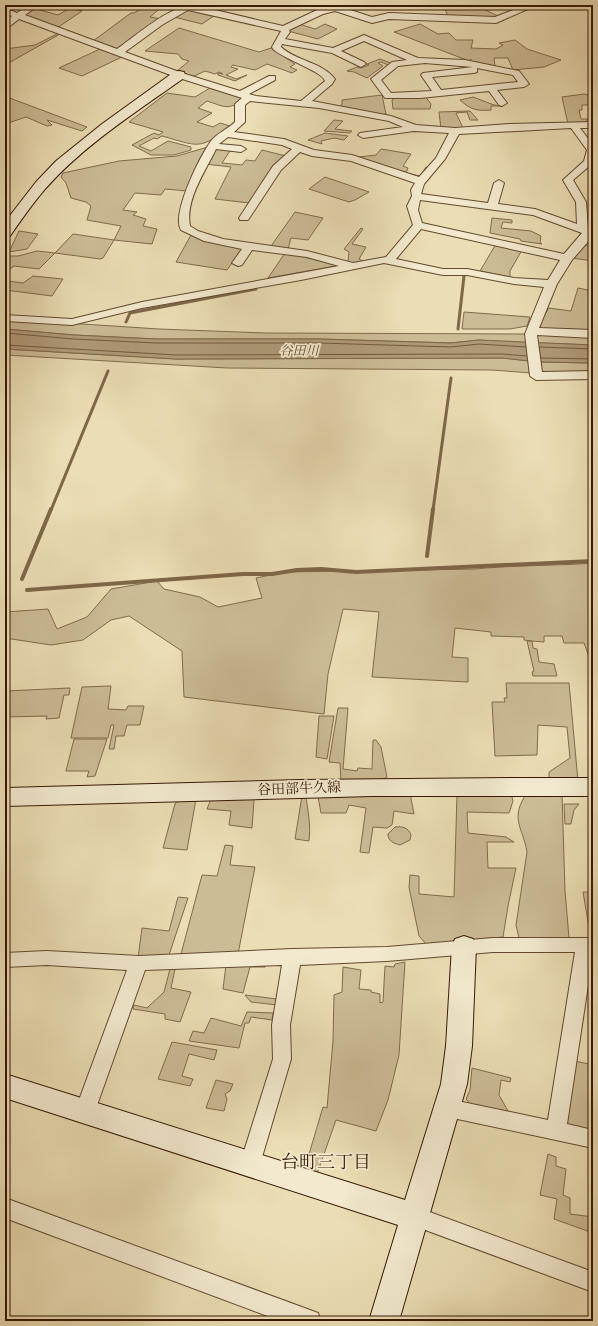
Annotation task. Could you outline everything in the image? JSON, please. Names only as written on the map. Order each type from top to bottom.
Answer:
[{"type":"street","points":[[5,26],[18,15],[35,5]]},
{"type":"street","points":[[119,52],[159,23],[188,6],[284,29],[320,12],[335,8],[372,20],[389,16],[496,20],[534,5]]},
{"type":"street","points":[[582,5],[593,6]]},
{"type":"street","points":[[5,11],[179,75],[264,101],[390,108],[438,93],[524,84],[516,73],[445,60],[416,60],[395,64],[376,79],[390,108],[415,128]]},
{"type":"street","points":[[496,20],[506,26]]},
{"type":"street","points":[[284,29],[286,32],[276,48],[288,58],[325,74],[330,79],[329,82],[304,103]]},
{"type":"street","points":[[334,51],[364,38],[416,60]]},
{"type":"street","points":[[280,41],[334,51],[361,64]]},
{"type":"street","points":[[438,93],[426,75],[473,71],[480,67]]},
{"type":"street","points":[[5,233],[30,196],[66,159],[87,141],[179,75]]},
{"type":"street","points":[[272,78],[244,96],[240,104],[240,122],[214,146],[203,164],[184,207],[183,225],[197,236],[320,257],[352,267]]},
{"type":"street","points":[[491,87],[502,103]]},
{"type":"street","points":[[573,125],[592,150],[593,154],[586,165],[568,180],[581,202],[588,232]]},
{"type":"street","points":[[363,135],[415,128],[455,131],[509,127],[593,125]]},
{"type":"street","points":[[418,197],[416,190],[420,181],[434,168],[455,131]]},
{"type":"street","points":[[227,134],[284,142],[312,153],[352,158],[420,181]]},
{"type":"street","points":[[214,146],[241,149]]},
{"type":"street","points":[[244,218],[277,168],[299,148]]},
{"type":"street","points":[[492,206],[499,183]]},
{"type":"street","points":[[418,197],[535,212],[588,232]]},
{"type":"street","points":[[418,197],[414,200],[412,208],[418,225]]},
{"type":"street","points":[[418,225],[566,258]]},
{"type":"street","points":[[389,260],[418,225]]},
{"type":"street","points":[[588,232],[566,258],[551,284],[532,332],[536,376],[593,375]]},
{"type":"street","points":[[238,263],[250,245]]},
{"type":"street","points":[[5,318],[72,322],[142,305],[352,267],[378,260],[389,260],[443,272],[467,272],[514,281],[551,284]]},
{"type":"street","points":[[532,332],[593,334]]},
{"type":"street","name":"谷田部牛久線","points":[[5,797],[390,786],[468,785],[593,787]]},
{"type":"street","points":[[5,960],[47,958],[139,963],[292,956],[387,954],[464,946],[589,945],[556,1130]]},
{"type":"street","points":[[384,1321],[448,1108],[458,1062],[464,946]]},
{"type":"street","points":[[250,1164],[282,1059],[281,1026],[292,956]]},
{"type":"street","points":[[85,1111],[139,963]]},
{"type":"street","points":[[5,1086],[173,1141],[416,1217],[593,1282]]},
{"type":"street","points":[[448,1108],[593,1139]]},
{"type":"street","points":[[5,1208],[310,1321]]},
{"type":"shaded area","points":[[147,5],[164,5],[150,17],[162,19],[117,50],[93,41],[131,13],[134,13]]},
{"type":"shaded area","points":[[434,5],[475,5],[500,17],[448,16],[444,7]]},
{"type":"shaded area","points":[[33,8],[58,15],[70,8],[82,11],[57,28],[23,15]]},
{"type":"shaded area","points":[[187,9],[215,15],[202,24],[174,17]]},
{"type":"shaded area","points":[[299,24],[315,29],[325,24],[337,29],[318,39],[288,31]]},
{"type":"shaded area","points":[[420,24],[438,34],[449,33],[456,40],[473,40],[471,48],[496,49],[503,45],[499,43],[515,40],[527,49],[561,60],[544,67],[513,70],[508,58],[494,58],[495,66],[509,70],[485,66],[470,62],[471,59],[469,61],[394,32]]},
{"type":"shaded area","points":[[179,28],[259,52],[271,48],[295,64],[290,67],[297,70],[292,73],[267,64],[255,70],[233,65],[231,67],[238,69],[226,75],[236,79],[247,75],[235,81],[218,75],[218,73],[223,74],[219,72],[215,74],[205,71],[192,77],[177,71],[189,61],[182,59],[178,54],[145,51]]},
{"type":"shaded area","points":[[59,33],[60,34],[5,65],[5,49],[35,45]]},
{"type":"shaded area","points":[[102,48],[124,56],[82,76],[59,68]]},
{"type":"shaded area","points":[[380,59],[391,63],[388,65],[381,62],[378,63],[383,66],[367,78],[354,72],[347,71],[357,67],[361,68]]},
{"type":"shaded area","points":[[210,88],[243,98],[234,105],[226,107],[207,101],[198,108],[212,113],[197,122],[213,127],[220,123],[230,126],[212,140],[205,143],[191,144],[162,136],[157,139],[154,138],[139,146],[151,151],[168,141],[191,147],[191,150],[174,155],[151,155],[132,145],[154,133],[159,135],[163,132],[129,122],[167,93],[195,97]]},
{"type":"shaded area","points":[[584,94],[593,96],[593,105],[582,105],[582,110],[579,110],[581,119],[588,119],[585,123],[568,124],[562,97]]},
{"type":"shaded area","points":[[382,95],[386,114],[380,115],[339,108],[342,104],[342,100]]},
{"type":"shaded area","points":[[5,96],[87,127],[82,131],[47,120],[52,125],[47,126],[26,117],[5,124]]},
{"type":"shaded area","points":[[425,96],[431,104],[430,109],[393,109],[392,100],[395,98]]},
{"type":"shaded area","points":[[473,97],[494,105],[503,106],[491,106],[491,110],[478,110],[471,108],[460,100]]},
{"type":"shaded area","points":[[470,111],[478,120],[470,120],[467,112],[456,113],[463,128],[441,129],[439,112]]},
{"type":"shaded area","points":[[334,120],[343,121],[335,129],[352,131],[350,133],[324,131]]},
{"type":"shaded area","points":[[325,133],[348,136],[344,140],[334,138],[321,141],[322,144],[308,140]]},
{"type":"shaded area","points":[[208,147],[187,191],[165,189],[161,195],[135,193],[123,210],[137,212],[133,215],[146,219],[143,226],[157,229],[152,244],[114,240],[121,226],[87,220],[91,206],[86,202],[71,198],[66,183],[61,177],[63,173],[119,161],[177,156]]},
{"type":"shaded area","points":[[217,148],[242,150],[242,152],[230,151],[222,163],[242,165],[246,160],[255,161],[262,150],[286,156],[267,176],[249,203],[215,199],[231,167],[205,164]]},
{"type":"shaded area","points":[[381,149],[411,154],[403,166],[408,168],[406,173],[420,176],[426,167],[429,168],[421,177],[416,178],[359,157],[376,155]]},
{"type":"shaded area","points":[[325,177],[369,192],[349,202],[309,189]]},
{"type":"shaded area","points":[[295,212],[323,218],[308,240],[291,238],[288,249],[271,246]]},
{"type":"shaded area","points":[[492,218],[512,220],[512,223],[503,222],[501,228],[531,231],[541,236],[540,242],[542,244],[521,241],[520,239],[490,233]]},
{"type":"shaded area","points":[[361,228],[363,229],[352,244],[366,247],[359,259],[363,261],[350,264],[348,261],[349,252],[344,249]]},
{"type":"shaded area","points":[[19,231],[38,234],[27,249],[9,252]]},
{"type":"shaded area","points":[[73,234],[114,240],[103,258],[100,259],[55,253]]},
{"type":"shaded area","points":[[191,235],[244,246],[227,270],[176,262]]},
{"type":"shaded area","points":[[496,244],[522,250],[510,271],[510,277],[480,271]]},
{"type":"shaded area","points":[[585,245],[593,247],[593,261],[572,258]]},
{"type":"shaded area","points":[[37,251],[55,253],[39,269],[14,266],[5,273],[5,256],[18,256]]},
{"type":"shaded area","points":[[285,253],[341,265],[268,278]]},
{"type":"shaded area","points":[[593,261],[593,271],[589,270]]},
{"type":"shaded area","points":[[33,276],[63,279],[52,296],[5,290],[5,284],[8,281],[23,283]]},
{"type":"shaded area","points":[[578,288],[593,291],[593,332],[544,329],[540,327],[540,322],[549,308],[571,311]]},
{"type":"shaded area","points":[[464,312],[530,317],[527,326],[510,329],[462,329]]},
{"type":"shaded area","points":[[5,319],[159,329],[265,333],[527,334],[528,343],[479,340],[451,343],[319,339],[156,339],[74,335],[5,329]]},
{"type":"shaded area","points":[[535,334],[593,338],[593,345],[537,343]]},
{"type":"shaded area","points":[[5,349],[176,359],[502,358],[530,361],[532,373],[492,370],[227,368],[5,355]]},
{"type":"shaded area","points":[[539,362],[593,363],[593,373],[539,373]]},
{"type":"shaded area","points":[[593,563],[593,668],[584,643],[564,643],[562,636],[544,636],[544,642],[524,640],[524,637],[491,636],[491,632],[455,628],[452,657],[468,658],[468,682],[372,677],[379,612],[343,609],[328,674],[324,714],[184,697],[182,651],[129,616],[111,620],[83,640],[51,645],[5,638],[5,612],[48,609],[57,629],[87,617],[111,589],[157,581],[164,589],[200,597],[218,607],[262,598],[256,578],[285,572],[475,569]]},
{"type":"shaded area","points":[[527,641],[532,641],[533,648],[537,649],[539,662],[554,664],[557,676],[533,676],[532,672],[534,671]]},
{"type":"shaded area","points":[[506,683],[569,683],[578,781],[549,780],[549,772],[570,758],[567,727],[538,725],[537,755],[495,756],[492,702],[505,702],[504,698],[507,698]]},
{"type":"shaded area","points":[[111,686],[108,709],[126,710],[128,706],[144,706],[140,725],[127,725],[124,736],[116,736],[114,749],[109,749],[114,725],[111,725],[108,738],[71,738],[82,687]]},
{"type":"shaded area","points":[[70,688],[69,695],[64,695],[59,718],[46,719],[47,716],[5,717],[5,691]]},
{"type":"shaded area","points":[[338,708],[348,708],[343,769],[357,771],[358,768],[372,769],[373,740],[376,740],[381,747],[387,777],[384,779],[341,781],[340,763],[329,762]]},
{"type":"shaded area","points":[[319,716],[334,716],[327,759],[316,757]]},
{"type":"shaded area","points":[[74,739],[107,739],[95,776],[87,777],[89,771],[66,771]]},
{"type":"shaded area","points":[[410,793],[414,814],[394,811],[392,825],[387,828],[373,827],[369,853],[360,852],[366,808],[349,805],[346,813],[321,813],[318,797]]},
{"type":"shaded area","points":[[511,793],[513,801],[509,813],[467,812],[468,833],[506,837],[514,842],[487,842],[488,868],[516,868],[503,937],[426,944],[419,936],[409,887],[410,875],[419,876],[419,894],[454,897],[457,794]]},
{"type":"shaded area","points":[[527,793],[562,793],[565,891],[569,938],[519,938],[516,925],[527,852],[518,817],[522,802]]},
{"type":"shaded area","points":[[302,796],[306,797],[310,835],[309,841],[295,839]]},
{"type":"shaded area","points":[[252,797],[254,800],[252,828],[229,825],[231,811],[207,809],[211,799]]},
{"type":"shaded area","points":[[179,799],[196,799],[187,850],[163,848],[175,804]]},
{"type":"shaded area","points":[[564,804],[579,804],[574,810],[571,824],[565,824]]},
{"type":"shaded area","points":[[395,827],[403,827],[407,829],[411,835],[410,840],[400,845],[391,841],[388,834]]},
{"type":"shaded area","points":[[225,845],[233,846],[230,865],[255,867],[238,954],[183,956],[181,954],[202,875],[217,876]]},
{"type":"shaded area","points":[[583,892],[593,892],[593,939],[591,939]]},
{"type":"shaded area","points":[[178,897],[188,898],[168,958],[138,958],[142,928],[169,931]]},
{"type":"shaded area","points":[[405,962],[399,1055],[388,1100],[376,1131],[336,1120],[317,1174],[304,1171],[323,1107],[327,1108],[333,1041],[334,995],[342,992],[343,967],[361,970],[359,989],[371,990],[371,992],[380,994],[380,1003],[383,1002],[385,966],[394,967],[395,964]]},
{"type":"shaded area","points":[[265,963],[265,967],[250,967],[243,993],[223,989],[226,965]]},
{"type":"shaded area","points":[[170,969],[175,969],[171,988],[191,992],[180,1022],[165,1019],[165,1014],[133,1009],[134,1005],[147,1008],[164,992]]},
{"type":"shaded area","points":[[245,995],[277,999],[277,1005],[251,1002]]},
{"type":"shaded area","points":[[247,1012],[273,1013],[272,1020],[251,1017],[249,1023],[245,1023],[239,1048],[189,1041],[193,1031],[204,1033],[211,1018],[241,1026]]},
{"type":"shaded area","points":[[172,1042],[217,1050],[214,1060],[189,1054],[182,1076],[193,1079],[190,1086],[158,1079]]},
{"type":"shaded area","points":[[575,1061],[593,1065],[593,1112],[591,1121],[593,1122],[593,1134],[572,1129],[565,1122]]},
{"type":"shaded area","points":[[472,1068],[511,1078],[510,1082],[501,1080],[499,1095],[508,1111],[472,1106],[466,1099],[470,1090]]},
{"type":"shaded area","points":[[216,1080],[233,1084],[230,1091],[225,1094],[227,1099],[224,1111],[206,1108]]},
{"type":"shaded area","points":[[548,1154],[556,1157],[556,1166],[566,1169],[563,1195],[570,1198],[570,1214],[593,1217],[593,1233],[554,1219],[557,1199],[540,1195]]},
{"type":"water","name":"谷田川","points":[[5,329],[74,335],[156,339],[319,339],[451,343],[479,340],[593,345],[593,363],[539,362],[502,358],[176,359],[5,349]]},
{"type":"waterway","points":[[458,329],[464,276]]},
{"type":"waterway","points":[[126,322],[130,313],[256,289]]},
{"type":"waterway","points":[[51,510],[108,371]]},
{"type":"waterway","points":[[433,510],[451,378]]},
{"type":"waterway","points":[[22,579],[51,509]]},
{"type":"waterway","points":[[427,556],[433,509]]},
{"type":"waterway","points":[[27,590],[243,574],[272,574],[297,570],[321,569],[356,572],[593,561]]},
{"type":"district","name":"台町三丁目","points":[[326,1162]]}]
